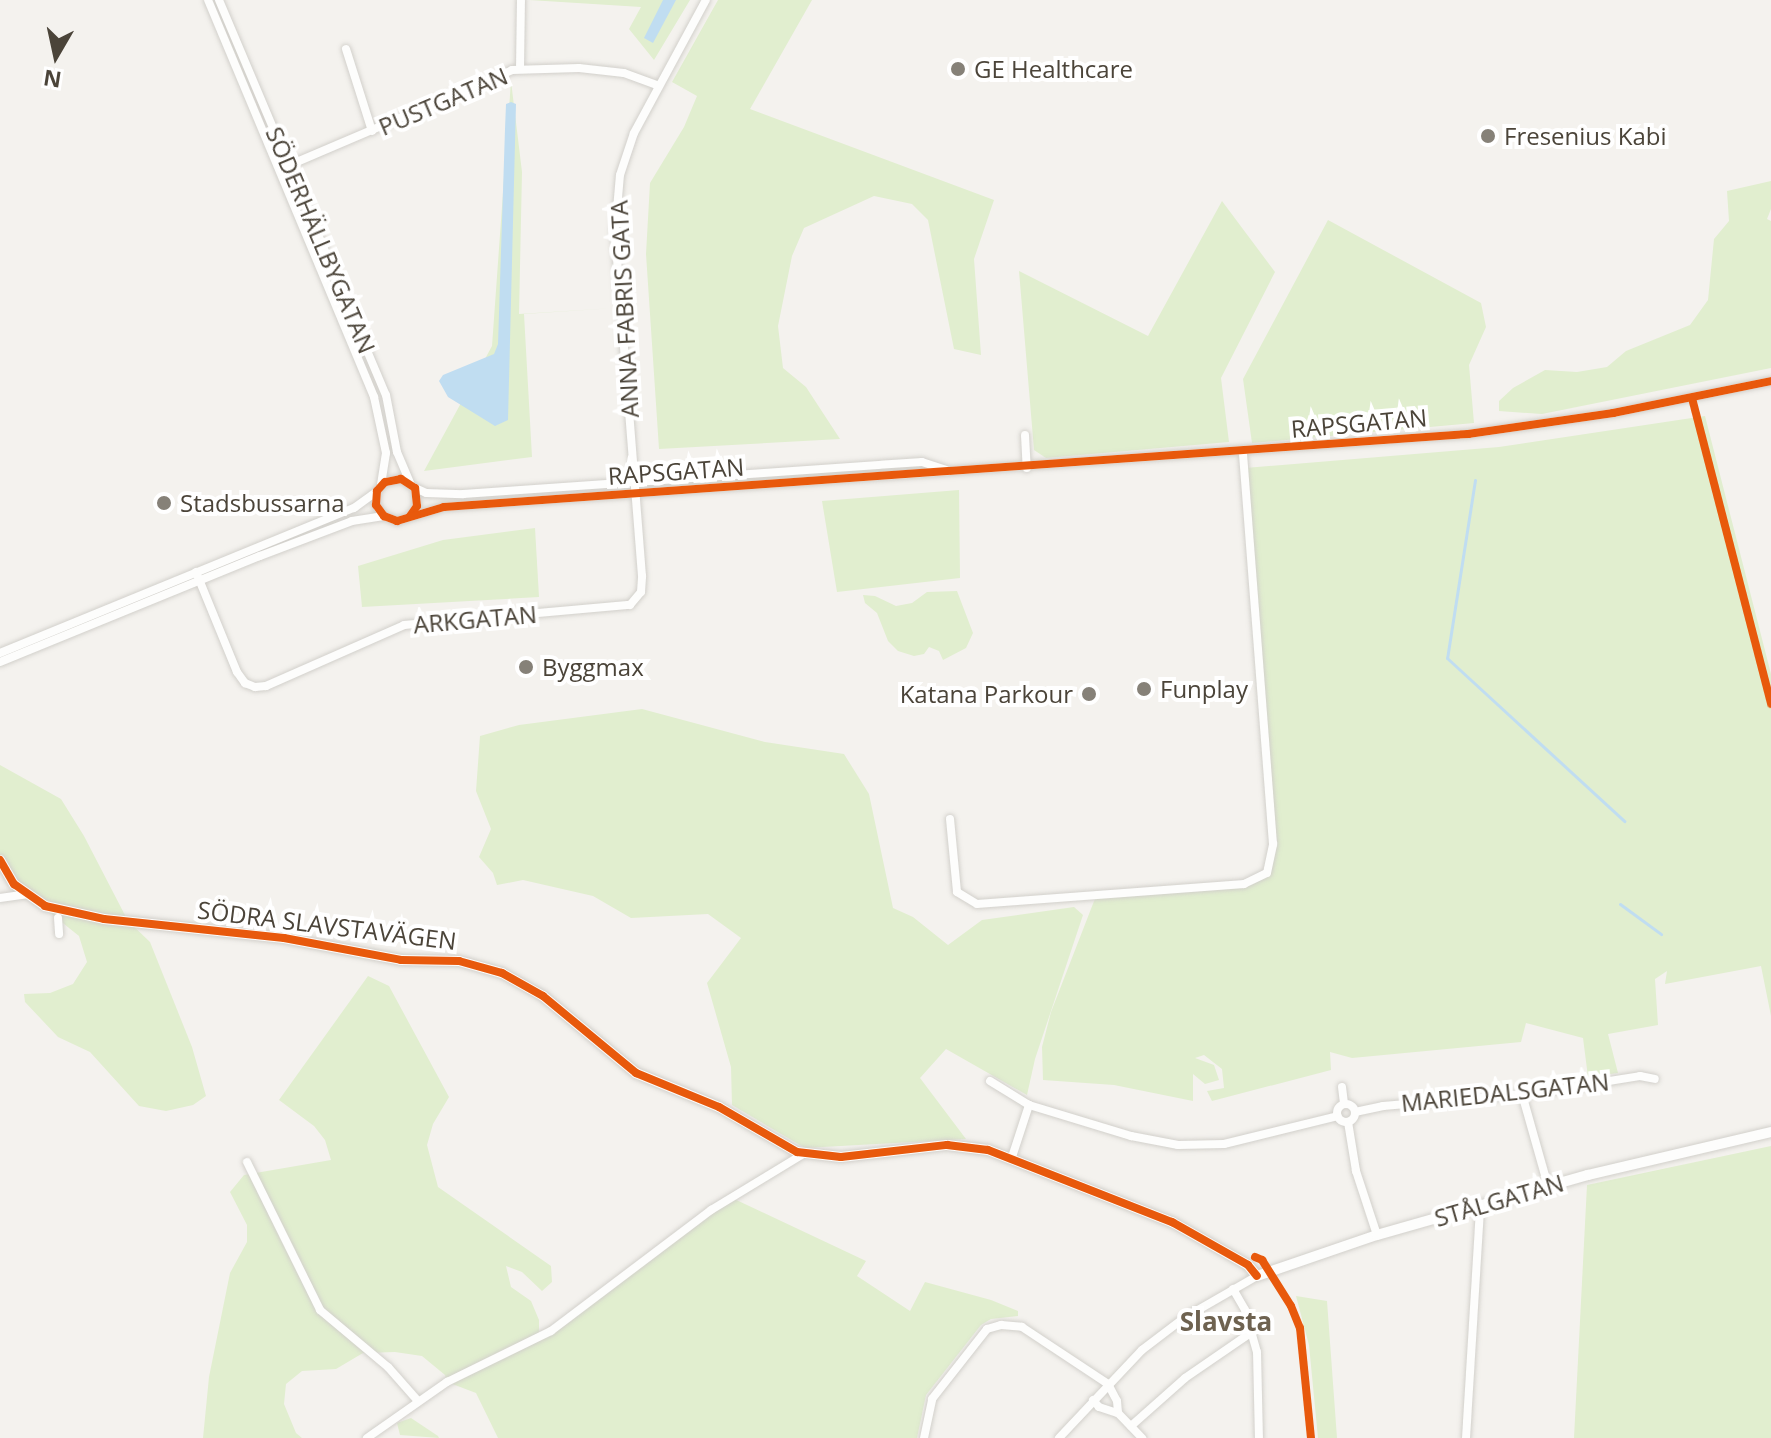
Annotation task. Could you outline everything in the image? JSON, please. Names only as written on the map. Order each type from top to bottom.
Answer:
[{"type":"street","name":"SÖDERHÄLLBYGATAN","points":[[208,0],[386,395],[397,452],[413,486]]},
{"type":"street","name":"SÖDERHÄLLBYGATAN","points":[[219,0],[380,417],[386,453],[379,488]]},
{"type":"street","points":[[520,69],[521,0]]},
{"type":"street","name":"ANNA FABRIS GATA","points":[[636,494],[621,326],[617,208],[620,175],[634,133],[706,0]]},
{"type":"street","points":[[346,49],[372,131]]},
{"type":"street","name":"PUSTGATAN","points":[[285,167],[520,69],[579,68],[624,73],[659,86]]},
{"type":"street","name":"RAPSGATAN","points":[[410,516],[444,507],[946,471],[1027,468],[1487,432],[1613,413],[1771,381]]},
{"type":"street","points":[[1025,435],[1027,468]]},
{"type":"street","points":[[950,819],[957,892],[977,904],[1244,884],[1267,873],[1273,844],[1243,452]]},
{"type":"street","name":"RAPSGATAN","points":[[413,486],[426,493],[463,494],[922,462],[946,471]]},
{"type":"street","points":[[0,659],[354,508],[395,478],[413,486],[417,506],[410,516],[397,521],[384,516],[352,521],[198,576]]},
{"type":"street","points":[[379,488],[376,505],[384,516]]},
{"type":"street","name":"ARKGATAN","points":[[198,576],[237,672],[245,683],[266,686],[404,625],[630,605],[641,592],[642,576],[636,494]]},
{"type":"street","name":"SÖDRA SLAVSTAVÄGEN","points":[[0,860],[14,884],[45,906],[104,919],[284,938],[401,960],[459,961],[502,973],[543,996],[636,1073],[719,1107],[803,1154],[841,1157],[947,1145],[1012,1157],[1172,1222],[1248,1265],[1257,1276]]},
{"type":"street","points":[[0,898],[28,894]]},
{"type":"street","points":[[58,918],[59,934]]},
{"type":"street","name":"MARIEDALSGATAN","points":[[1355,1112],[1383,1106],[1522,1094],[1640,1076],[1655,1079]]},
{"type":"street","points":[[990,1081],[1029,1105],[1131,1136],[1197,1146],[1224,1144],[1338,1116],[1348,1122]]},
{"type":"street","points":[[1342,1087],[1344,1104]]},
{"type":"street","points":[[1522,1094],[1548,1186]]},
{"type":"street","points":[[1338,1116],[1338,1109],[1344,1104]]},
{"type":"street","points":[[1344,1104],[1352,1106],[1355,1112],[1348,1122],[1356,1171],[1377,1235]]},
{"type":"street","points":[[1012,1157],[1029,1105]]},
{"type":"street","name":"STÅLGATAN","points":[[1059,1438],[1108,1384],[1156,1339],[1257,1276],[1377,1235],[1548,1186],[1771,1132]]},
{"type":"street","points":[[367,1438],[447,1382],[551,1331],[711,1210],[803,1154]]},
{"type":"street","points":[[247,1162],[320,1310],[388,1367],[418,1401]]},
{"type":"street","points":[[1466,1438],[1480,1206]]},
{"type":"street","points":[[1233,1289],[1252,1332],[1259,1377],[1259,1438]]},
{"type":"street","points":[[924,1438],[932,1399],[987,1329],[1022,1327],[1108,1384],[1117,1401],[1118,1413]]},
{"type":"street","points":[[1131,1426],[1185,1378],[1252,1332]]},
{"type":"street","points":[[1093,1400],[1099,1407],[1118,1413],[1142,1438]]},
{"type":"green space","points":[[529,0],[690,0],[654,60],[629,29],[641,7]]},
{"type":"green space","points":[[718,0],[812,0],[750,109],[994,200],[974,259],[981,355],[954,349],[928,220],[912,204],[874,196],[804,228],[792,256],[778,326],[783,368],[806,387],[840,439],[659,449],[646,254],[650,183],[684,127],[697,96],[672,82]]},
{"type":"green space","points":[[511,81],[522,172],[519,314],[615,308],[524,314],[532,457],[424,471],[492,346]]},
{"type":"green space","points":[[1771,181],[1771,209],[1767,219],[1771,221],[1771,368],[1542,414],[1499,411],[1499,401],[1513,388],[1545,370],[1577,372],[1607,367],[1626,351],[1690,325],[1708,300],[1714,239],[1729,221],[1727,191]]},
{"type":"green space","points":[[1222,201],[1275,272],[1221,378],[1229,442],[1046,458],[1034,450],[1019,271],[1148,336]]},
{"type":"green space","points":[[1328,220],[1481,303],[1486,327],[1469,365],[1474,423],[1252,443],[1243,379]]},
{"type":"green space","points":[[1705,416],[1771,674],[1771,1016],[1761,966],[1665,984],[1667,971],[1655,979],[1658,1025],[1608,1034],[1618,1073],[1588,1077],[1583,1038],[1526,1023],[1521,1042],[1352,1058],[1330,1052],[1331,1070],[1212,1101],[1207,1091],[1224,1088],[1222,1069],[1204,1055],[1195,1058],[1214,1065],[1219,1080],[1205,1084],[1193,1074],[1193,1101],[1114,1085],[1043,1080],[1042,1047],[1051,1012],[1096,896],[1244,884],[1267,873],[1273,844],[1245,468],[1499,447]]},
{"type":"green space","points":[[959,490],[960,578],[837,592],[822,501]]},
{"type":"green space","points":[[535,528],[539,597],[362,607],[358,566],[443,540]]},
{"type":"green space","points":[[957,591],[973,633],[966,648],[943,660],[939,651],[929,647],[924,654],[914,656],[898,651],[888,641],[877,613],[865,603],[863,595],[875,596],[896,606],[912,603],[927,592]]},
{"type":"green space","points":[[642,709],[765,742],[844,754],[869,794],[893,908],[913,917],[948,945],[982,920],[1074,907],[1083,915],[1035,1059],[1027,1095],[946,1049],[920,1078],[966,1139],[805,1148],[732,1105],[731,1067],[707,983],[741,938],[708,914],[631,918],[593,896],[523,880],[497,885],[493,873],[479,857],[491,829],[476,791],[480,736],[519,725]]},
{"type":"green space","points":[[0,765],[61,799],[128,921],[150,942],[192,1047],[206,1096],[193,1105],[166,1111],[139,1106],[90,1052],[58,1037],[25,1002],[24,994],[50,993],[73,984],[87,962],[79,936],[14,884],[0,860]]},
{"type":"green space","points":[[368,976],[389,986],[449,1097],[433,1124],[427,1145],[438,1187],[551,1266],[552,1282],[542,1291],[522,1272],[506,1266],[511,1287],[531,1301],[539,1320],[539,1335],[730,1197],[866,1261],[857,1276],[910,1311],[925,1282],[991,1300],[1018,1311],[1018,1316],[991,1319],[981,1325],[926,1395],[917,1438],[498,1438],[476,1393],[447,1382],[445,1375],[422,1356],[395,1352],[363,1353],[336,1369],[302,1371],[286,1384],[284,1404],[296,1433],[302,1438],[203,1438],[209,1377],[230,1273],[247,1242],[247,1225],[230,1192],[244,1175],[331,1160],[325,1140],[314,1126],[279,1100]]},
{"type":"green space","points":[[1771,1146],[1771,1438],[1574,1438],[1587,1185]]},
{"type":"green space","points":[[1296,1296],[1327,1301],[1337,1438],[1318,1438],[1309,1345]]},
{"type":"green space","points":[[411,1418],[439,1438],[400,1435],[397,1423]]},
{"type":"water","points":[[663,0],[676,0],[653,43],[644,38]]},
{"type":"water","points":[[506,104],[516,104],[508,420],[495,426],[448,397],[439,381],[443,375],[494,354],[498,344]]},
{"type":"waterway","points":[[1475,480],[1447,658],[1624,821]]},
{"type":"waterway","points":[[1620,904],[1661,934]]},
{"type":"cycle path","points":[[410,516],[417,506],[415,488],[401,479],[385,482],[377,491],[376,505],[384,516],[397,521],[444,507],[1468,434],[1613,413],[1771,381]]},
{"type":"cycle path","points":[[1692,398],[1771,704]]},
{"type":"cycle path","points":[[0,860],[14,884],[45,906],[104,919],[284,938],[401,960],[459,961],[502,973],[543,996],[636,1073],[719,1107],[797,1152],[841,1157],[947,1145],[988,1150],[1172,1222],[1248,1265],[1257,1276]]},
{"type":"cycle path","points":[[1255,1257],[1262,1260],[1291,1306],[1300,1328],[1311,1438]]},
{"type":"place","name":"GE Healthcare","points":[[958,69]]},
{"type":"place","name":"Fresenius Kabi","points":[[1488,136]]},
{"type":"place","name":"Stadsbussarna","points":[[164,503]]},
{"type":"place","name":"Byggmax","points":[[526,667]]},
{"type":"place","name":"Funplay","points":[[1144,689]]},
{"type":"place","name":"Katana Parkour","points":[[1089,694]]},
{"type":"district","name":"Slavsta","points":[[1226,1322]]}]
